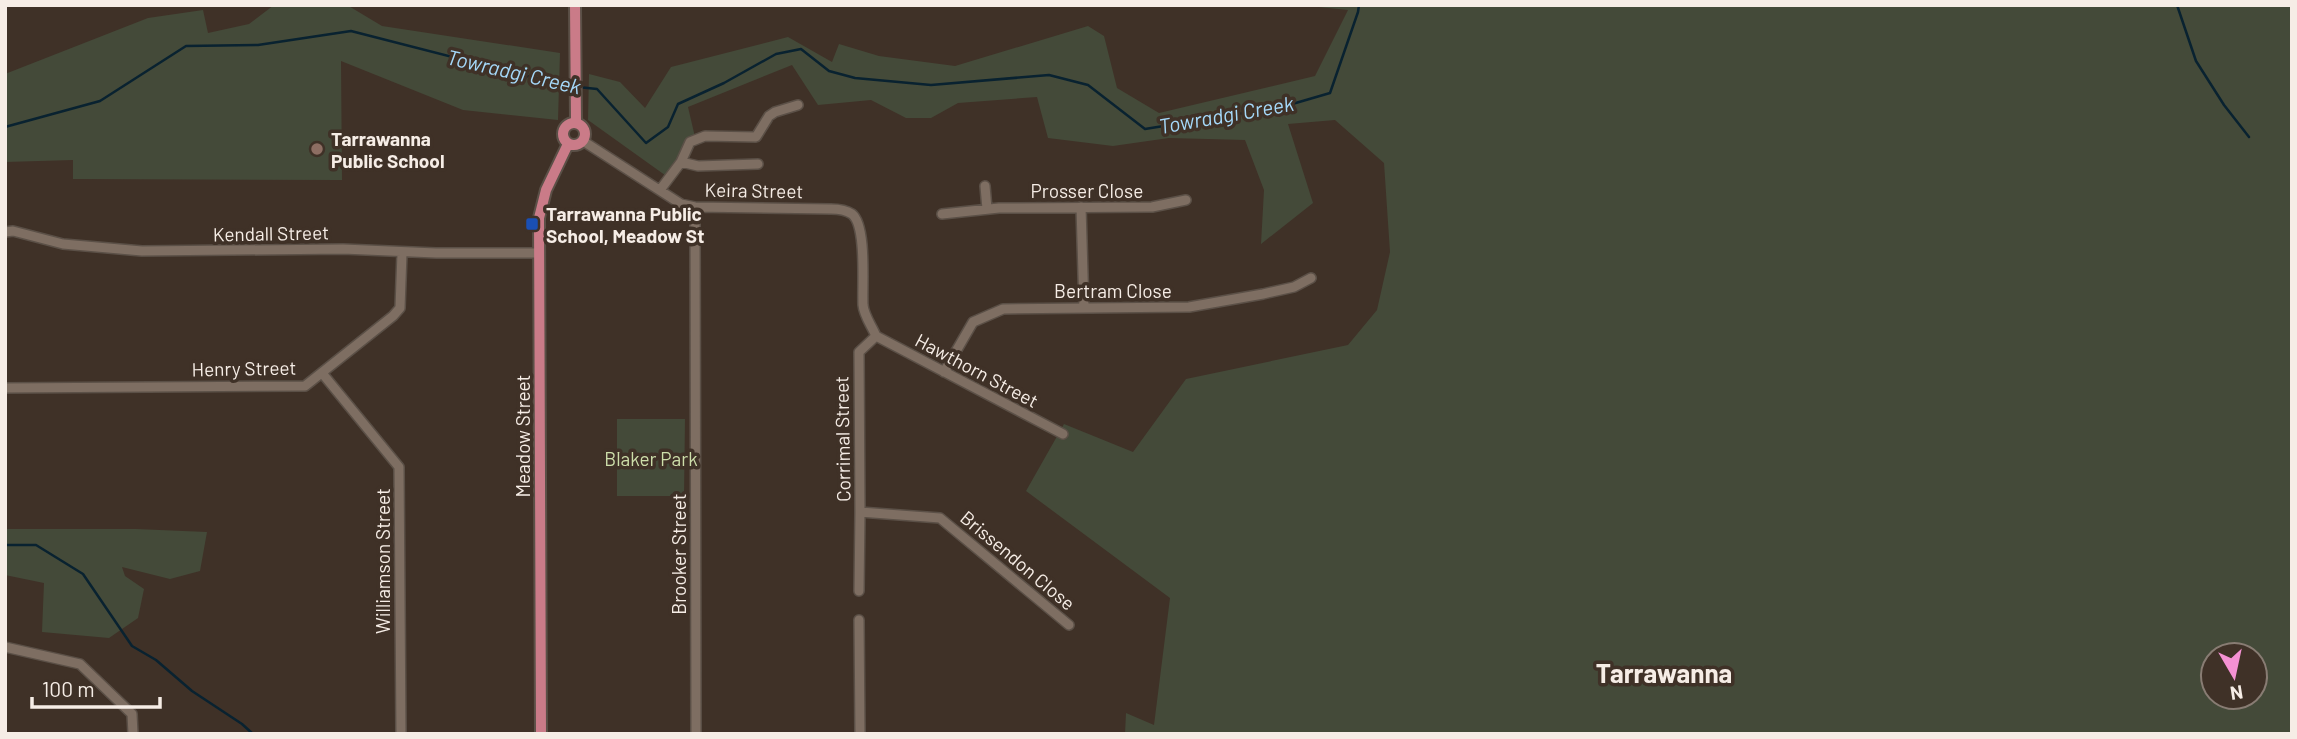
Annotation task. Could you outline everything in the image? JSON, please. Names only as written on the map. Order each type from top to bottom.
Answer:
[{"type":"main road","points":[[575,5],[576,122],[584,129],[585,136],[583,141],[575,145],[568,144],[563,130],[568,124],[576,122]]},
{"type":"main road","name":"Meadow Street","points":[[541,734],[539,218],[542,201],[568,144]]},
{"type":"street","name":"Keira Street","points":[[660,190],[681,162],[690,142],[705,135],[756,137],[775,111],[798,105]]},
{"type":"street","name":"Keira Street","points":[[583,141],[681,204],[695,207],[831,209],[852,214],[861,232],[864,309],[876,336]]},
{"type":"street","name":"Keira Street","points":[[681,162],[698,166],[758,164]]},
{"type":"street","points":[[985,186],[987,209]]},
{"type":"street","name":"Prosser Close","points":[[942,214],[987,209],[1152,207],[1186,200]]},
{"type":"street","name":"Brooker Street","points":[[695,207],[696,734]]},
{"type":"street","points":[[1081,207],[1084,308]]},
{"type":"street","name":"Kendall Street","points":[[5,232],[63,244],[142,251],[343,249],[402,253],[539,253]]},
{"type":"street","name":"Henry Street","points":[[5,388],[305,386],[400,308],[402,253]]},
{"type":"street","name":"Bertram Close","points":[[944,372],[972,323],[1003,309],[1189,307],[1263,295],[1294,287],[1311,278]]},
{"type":"street","name":"Hawthorn Street","points":[[876,336],[1063,434]]},
{"type":"street","name":"Corrimal Street","points":[[859,591],[859,352],[876,336]]},
{"type":"street","name":"Williamson Street","points":[[322,373],[399,467],[401,734]]},
{"type":"street","name":"Brissendon Close","points":[[860,512],[940,518],[1069,625]]},
{"type":"street","points":[[859,620],[860,734]]},
{"type":"street","points":[[5,647],[80,664],[132,714],[133,734]]},
{"type":"green space","points":[[274,5],[347,5],[382,26],[560,53],[558,120],[463,110],[341,61],[342,180],[73,179],[73,160],[5,162],[5,74],[148,18],[203,10],[208,33],[249,24]]},
{"type":"green space","points":[[1299,5],[2292,5],[2292,734],[1125,734],[1126,713],[1154,725],[1170,598],[1026,491],[1064,424],[1133,452],[1186,379],[1348,345],[1377,310],[1390,252],[1384,163],[1335,120],[1288,124],[1313,203],[1261,244],[1264,190],[1245,140],[1169,138],[1113,146],[1048,138],[1037,97],[958,103],[931,118],[906,118],[871,100],[818,105],[792,65],[688,107],[695,137],[669,178],[588,120],[589,74],[620,82],[645,108],[671,67],[788,37],[832,62],[839,44],[879,56],[955,66],[1088,26],[1104,36],[1117,88],[1159,113],[1315,76],[1348,10]]},
{"type":"green space","name":"Blaker Park","points":[[617,419],[685,419],[684,496],[617,496]]},
{"type":"green space","points":[[5,529],[207,532],[200,571],[170,579],[122,567],[125,576],[144,589],[138,618],[109,638],[42,632],[44,583],[5,575]]},
{"type":"waterway","name":"Towradgi Creek","points":[[578,87],[597,89],[646,143],[668,127],[678,104],[724,83],[776,54],[801,49],[829,71],[855,78],[931,85],[1049,75],[1088,85],[1145,129],[1282,107],[1330,93],[1359,5]]},
{"type":"waterway","name":"Towradgi Creek","points":[[2177,5],[2196,61],[2224,105],[2249,137]]},
{"type":"waterway","name":"Towradgi Creek","points":[[5,127],[100,101],[186,46],[258,45],[351,31],[572,86]]},
{"type":"waterway","points":[[5,545],[36,545],[83,574],[132,646],[156,660],[192,691],[253,734]]},
{"type":"place","name":"Tarrawanna Public School","points":[[317,149]]},
{"type":"place","name":"Tarrawanna Public School, Meadow St","points":[[532,224]]},
{"type":"district","name":"Tarrawanna","points":[[1664,672]]}]
